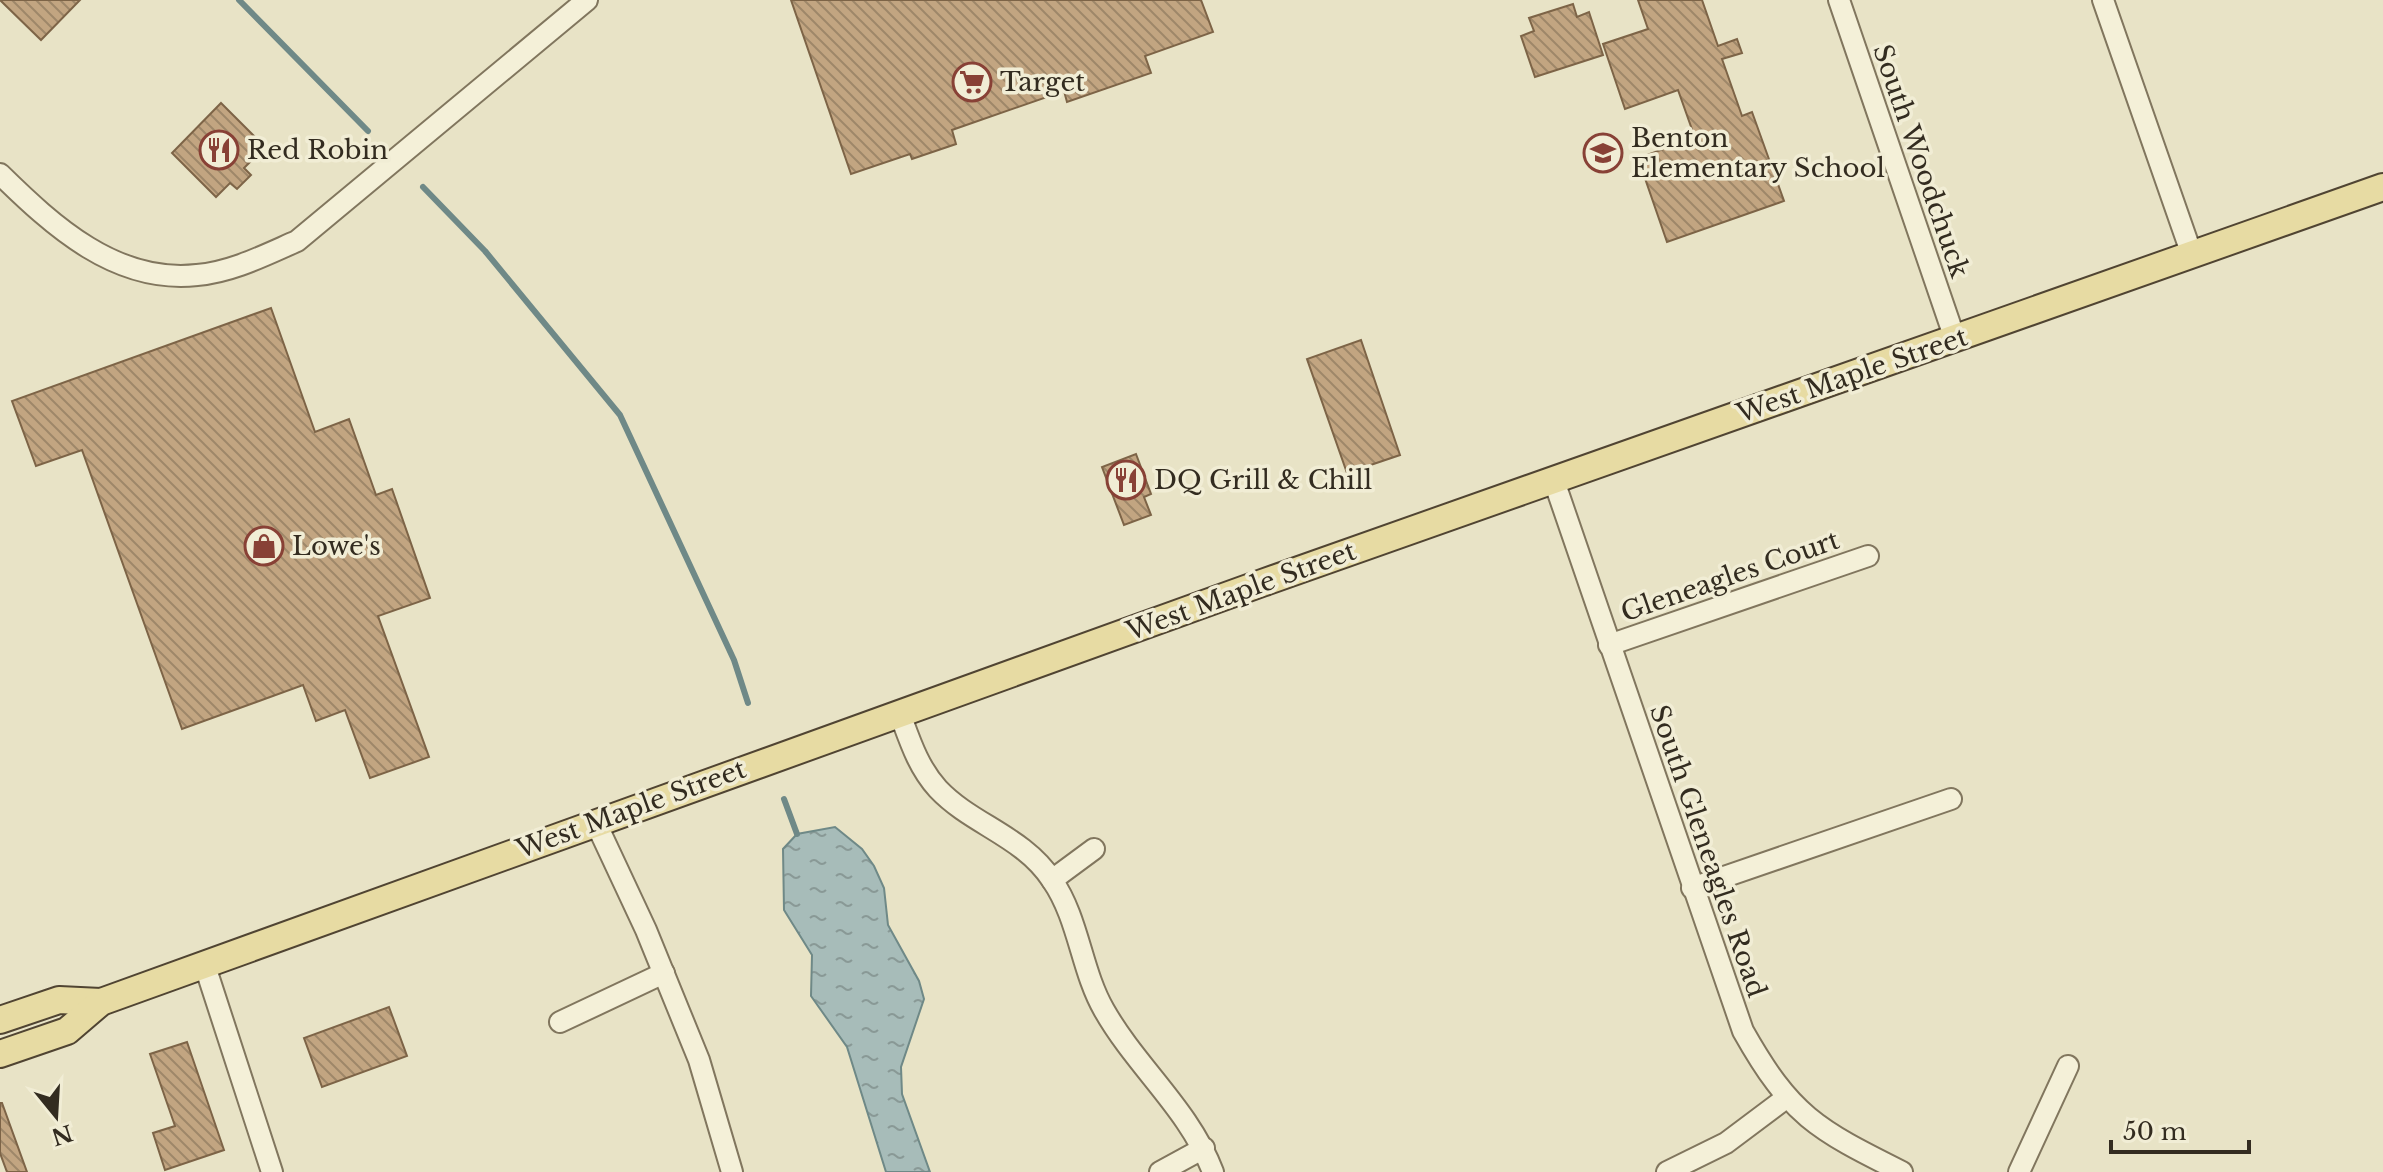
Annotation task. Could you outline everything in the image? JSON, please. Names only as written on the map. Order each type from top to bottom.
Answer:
[{"type":"main road","name":"West Maple Street","points":[[0,1054],[67,1031],[101,1002],[204,963],[595,821],[2383,187]]},
{"type":"main road","name":"West Maple Street","points":[[0,1020],[59,1000],[101,1002]]},
{"type":"street","points":[[0,174],[39,213],[98,257],[150,272],[196,276],[247,263],[297,241],[587,0]]},
{"type":"street","name":"South Woodchuck","points":[[1839,0],[1955,339]]},
{"type":"street","points":[[2103,0],[2192,255]]},
{"type":"street","name":"South Gleneagles Road","points":[[1554,481],[1743,1031],[1768,1075],[1786,1098],[1825,1133],[1902,1172]]},
{"type":"street","name":"Gleneagles Court","points":[[1609,645],[1868,556]]},
{"type":"street","points":[[900,714],[918,763],[939,790],[962,809],[1026,849],[1052,880],[1070,916],[1102,1007],[1143,1067],[1175,1103],[1204,1148],[1213,1172]]},
{"type":"street","points":[[1692,888],[1951,799]]},
{"type":"street","points":[[595,821],[664,973],[699,1060],[732,1172]]},
{"type":"street","points":[[1052,880],[1094,849]]},
{"type":"street","points":[[204,963],[272,1172]]},
{"type":"street","points":[[560,1022],[664,973]]},
{"type":"street","points":[[2019,1172],[2068,1066]]},
{"type":"street","points":[[1667,1172],[1726,1143],[1786,1098]]},
{"type":"street","points":[[1160,1172],[1204,1148]]},
{"type":"water","points":[[835,827],[862,849],[874,866],[884,888],[888,925],[919,981],[924,999],[901,1067],[902,1094],[930,1172],[886,1172],[847,1047],[811,996],[812,955],[784,910],[783,849],[797,834]]},
{"type":"building","points":[[0,0],[80,0],[41,40]]},
{"type":"building","name":"Target","points":[[791,0],[1201,0],[1213,32],[1145,56],[1151,73],[1067,102],[1064,91],[952,130],[956,144],[912,159],[910,154],[851,174]]},
{"type":"building","points":[[1638,0],[1702,0],[1718,46],[1737,39],[1742,53],[1722,59],[1742,116],[1752,112],[1784,201],[1667,242],[1638,158],[1695,138],[1678,90],[1625,109],[1603,44],[1648,29]]},
{"type":"building","points":[[1573,4],[1577,17],[1589,12],[1603,55],[1535,77],[1521,36],[1534,31],[1529,18]]},
{"type":"building","name":"Red Robin","points":[[221,103],[265,147],[244,168],[251,175],[237,189],[230,183],[216,197],[172,153]]},
{"type":"building","name":"Lowe's","points":[[271,308],[315,432],[349,419],[376,495],[392,489],[430,598],[378,616],[429,757],[370,778],[345,710],[316,721],[303,685],[182,729],[82,450],[36,466],[12,401]]},
{"type":"building","points":[[1361,340],[1400,455],[1347,473],[1307,359]]},
{"type":"building","name":"DQ Grill & Chill","points":[[1136,454],[1151,494],[1144,497],[1151,515],[1124,525],[1102,467]]},
{"type":"building","points":[[389,1007],[407,1056],[322,1087],[304,1038]]},
{"type":"building","points":[[187,1042],[224,1150],[165,1170],[153,1133],[175,1126],[150,1054]]},
{"type":"building","points":[[0,1103],[27,1172],[7,1172],[0,1153]]},
{"type":"waterway","points":[[239,0],[368,131]]},
{"type":"waterway","points":[[423,187],[485,251],[620,415],[734,660],[748,703]]},
{"type":"waterway","points":[[784,799],[797,834]]},
{"type":"place","name":"Target","points":[[972,82]]},
{"type":"place","name":"Red Robin","points":[[219,150]]},
{"type":"place","name":"Benton Elementary School","points":[[1603,153]]},
{"type":"place","name":"DQ Grill & Chill","points":[[1126,480]]},
{"type":"place","name":"Lowe's","points":[[264,546]]}]
